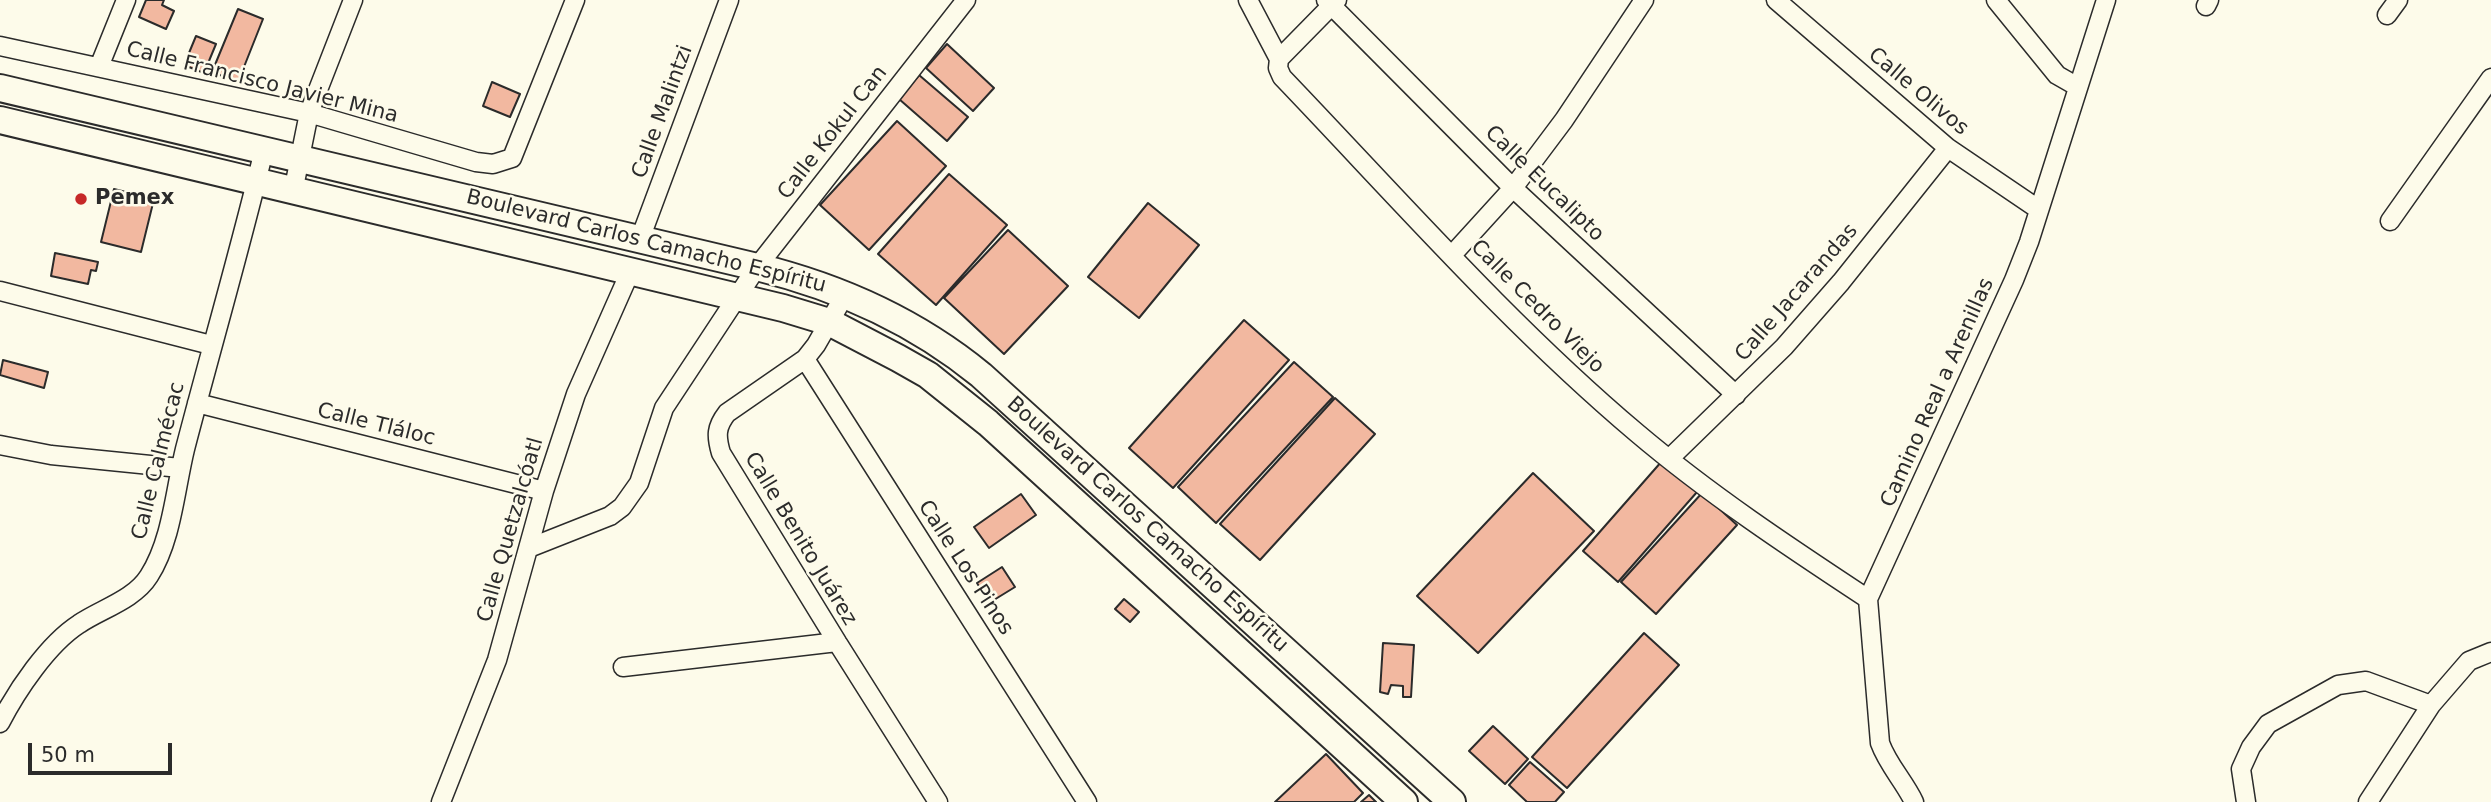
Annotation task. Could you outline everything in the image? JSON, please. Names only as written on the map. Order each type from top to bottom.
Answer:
[{"type":"main road","name":"Boulevard Carlos Camacho Espíritu","points":[[0,88],[757,267],[846,293],[911,327],[957,355],[981,375],[1452,802]]},
{"type":"main road","name":"Boulevard Carlos Camacho Espíritu","points":[[0,120],[783,308],[829,322],[928,375],[978,414],[1404,802]]},
{"type":"street","points":[[99,67],[126,0]]},
{"type":"street","points":[[293,192],[309,113],[353,0]]},
{"type":"street","name":"Calle Francisco Javier Mina","points":[[0,46],[309,113],[476,162],[493,164],[512,158],[575,0]]},
{"type":"street","name":"Calle Malintzi","points":[[640,239],[729,0]]},
{"type":"street","name":"Calle Cedro Viejo","points":[[1248,0],[1279,59],[1278,68],[1282,76],[1548,353],[1634,431],[1769,534],[1868,599]]},
{"type":"street","points":[[1452,255],[1513,188],[1564,120],[1644,0]]},
{"type":"street","name":"Calle Olivos","points":[[1776,0],[1948,148],[2038,209]]},
{"type":"street","points":[[1996,0],[2057,75],[2078,87]]},
{"type":"street","name":"Camino Real a Arenillas","points":[[1914,802],[1909,790],[1886,760],[1880,743],[1868,599],[2014,280],[2106,0]]},
{"type":"street","points":[[2387,15],[2398,0]]},
{"type":"street","name":"Calle Kokul Can","points":[[529,548],[610,516],[622,507],[639,483],[664,408],[757,267],[964,1]]},
{"type":"street","points":[[1279,59],[1331,2]]},
{"type":"street","name":"Calle Eucalipto","points":[[1331,2],[1513,188],[1736,395]]},
{"type":"street","points":[[2390,221],[2491,78]]},
{"type":"street","name":"Calle Jacarandas","points":[[1670,458],[1784,347],[1841,282],[1948,148]]},
{"type":"street","name":"Calle Calmécac","points":[[0,723],[51,646],[79,623],[118,601],[147,579],[162,547],[211,345],[264,150]]},
{"type":"street","name":"Calle Quetzalcóatl","points":[[441,802],[497,660],[544,491],[576,394],[630,272]]},
{"type":"street","points":[[0,291],[211,345]]},
{"type":"street","name":"Calle Benito Juárez","points":[[846,293],[816,345],[804,359],[727,413],[718,424],[718,440],[721,453],[836,642],[939,802]]},
{"type":"street","name":"Calle Los Pinos","points":[[804,359],[1087,802]]},
{"type":"street","name":"Calle Tláloc","points":[[197,403],[544,491]]},
{"type":"street","points":[[2,446],[83,459],[180,468]]},
{"type":"street","points":[[623,667],[836,642]]},
{"type":"street","points":[[2368,802],[2431,705],[2469,660],[2491,652]]},
{"type":"street","points":[[2246,802],[2241,769],[2251,747],[2268,724],[2338,685],[2365,681],[2431,705]]},
{"type":"building","points":[[146,0],[164,0],[162,5],[174,11],[166,29],[139,17]]},
{"type":"building","points":[[238,9],[263,19],[238,82],[212,72]]},
{"type":"building","points":[[196,36],[216,44],[204,73],[184,65]]},
{"type":"building","points":[[947,44],[994,88],[973,111],[926,68]]},
{"type":"building","points":[[919,75],[968,117],[947,141],[899,99]]},
{"type":"building","points":[[492,82],[520,94],[510,117],[483,106]]},
{"type":"building","points":[[897,121],[946,166],[869,250],[820,205]]},
{"type":"building","points":[[949,174],[1007,225],[936,305],[878,254]]},
{"type":"building","points":[[114,189],[154,199],[141,252],[101,242]]},
{"type":"building","points":[[1148,203],[1199,245],[1139,318],[1088,277]]},
{"type":"building","points":[[1008,230],[1068,286],[1004,354],[944,298]]},
{"type":"building","points":[[55,253],[98,262],[96,271],[91,270],[88,284],[51,276]]},
{"type":"building","points":[[1244,320],[1289,360],[1173,488],[1129,448]]},
{"type":"building","points":[[3,360],[48,372],[44,388],[0,375]]},
{"type":"building","points":[[1294,362],[1333,397],[1216,523],[1178,487]]},
{"type":"building","points":[[1335,398],[1375,434],[1260,560],[1220,524]]},
{"type":"building","points":[[1662,461],[1697,492],[1618,582],[1583,551]]},
{"type":"building","points":[[1533,473],[1594,531],[1478,653],[1417,596]]},
{"type":"building","points":[[1702,493],[1737,525],[1656,614],[1621,582]]},
{"type":"building","points":[[1021,494],[1036,515],[989,548],[974,527]]},
{"type":"building","points":[[1002,567],[1015,587],[989,603],[977,583]]},
{"type":"building","points":[[1124,599],[1139,612],[1130,622],[1115,609]]},
{"type":"building","points":[[1644,633],[1679,665],[1567,788],[1532,757]]},
{"type":"building","points":[[1383,643],[1414,645],[1411,697],[1403,697],[1403,686],[1391,685],[1388,694],[1380,692]]},
{"type":"building","points":[[1493,726],[1528,759],[1505,784],[1469,751]]},
{"type":"building","points":[[1326,754],[1363,793],[1354,802],[1275,802]]},
{"type":"building","points":[[1530,762],[1564,792],[1555,802],[1527,802],[1509,785]]},
{"type":"building","points":[[1369,795],[1376,802],[1361,802]]},
{"type":"place","name":"Pemex","points":[[81,199]]}]
